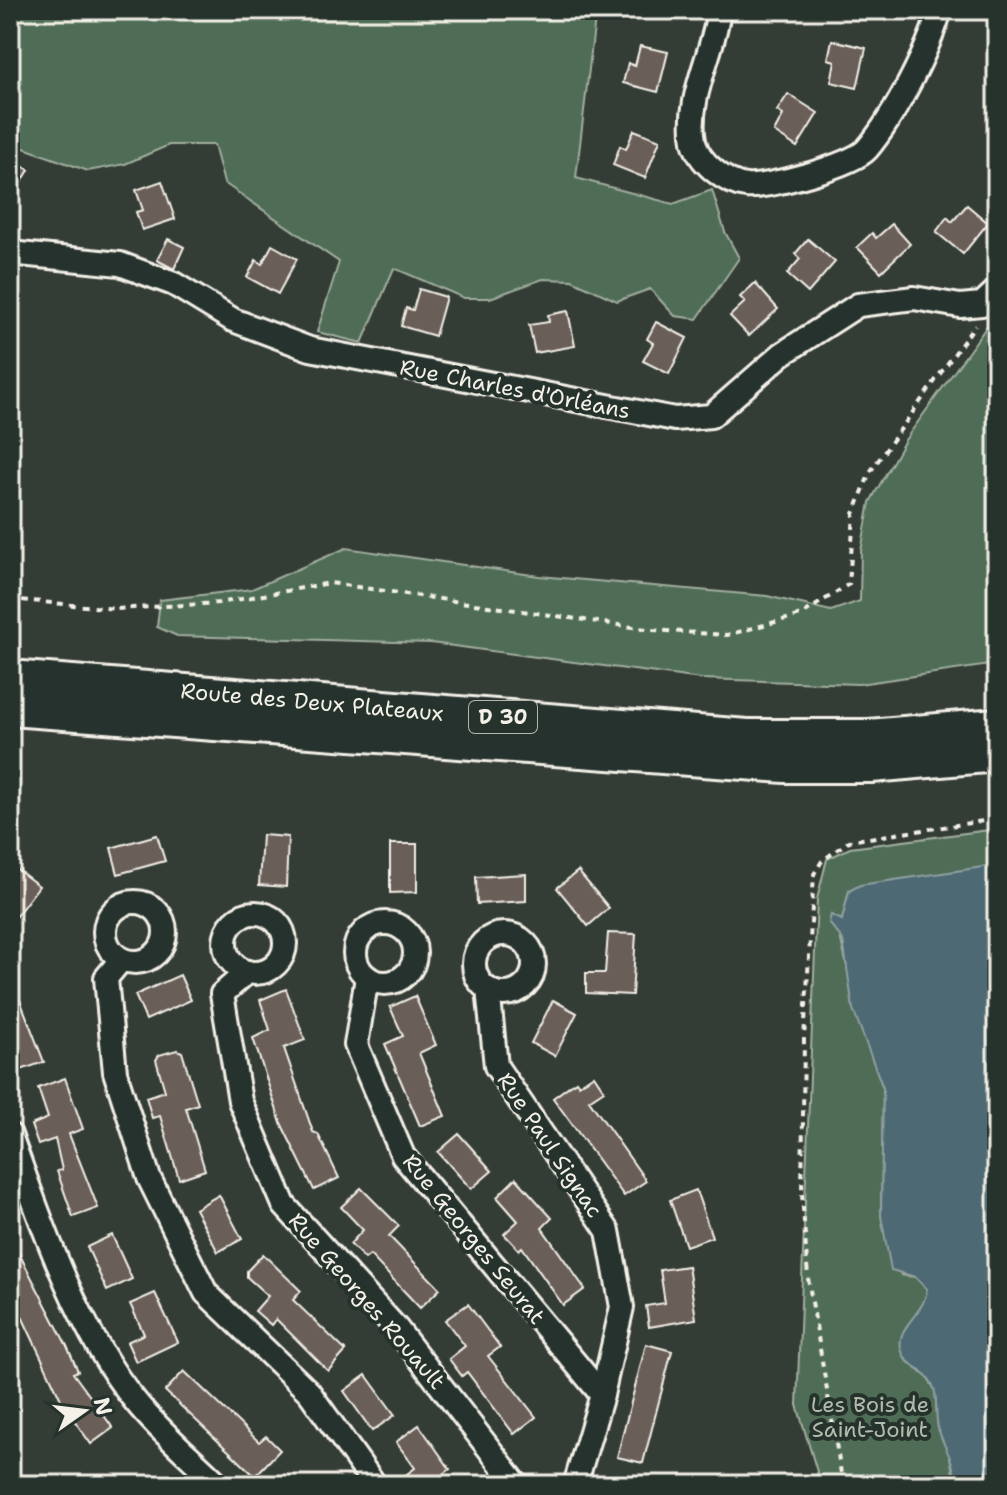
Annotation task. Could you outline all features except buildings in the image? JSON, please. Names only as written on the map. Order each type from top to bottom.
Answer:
[{"type":"main road","name":"Route des Deux Plateaux","points":[[10,678],[747,737],[856,738],[997,726]]},
{"type":"main road","name":"Route des Deux Plateaux","points":[[10,708],[785,765],[871,765],[997,754]]},
{"type":"street","points":[[719,10],[696,104],[694,142],[712,171],[746,186],[834,169],[865,151],[929,48],[940,10]]},
{"type":"street","name":"Rue Charles d'Orléans","points":[[10,253],[120,264],[174,284],[233,320],[310,349],[675,419],[711,416],[782,354],[858,305],[914,298],[960,306],[990,297]]},
{"type":"street","points":[[121,960],[106,978],[115,1072],[155,1191],[206,1293],[309,1392],[375,1485]]},
{"type":"street","name":"Rue Georges Rouault","points":[[247,972],[222,994],[240,1101],[284,1205],[397,1329],[517,1485]]},
{"type":"street","name":"Rue Georges Seurat","points":[[367,977],[356,1045],[403,1156],[602,1395]]},
{"type":"street","name":"Rue Paul Signac","points":[[488,989],[496,1066],[608,1231],[622,1307],[602,1395],[575,1485]]},
{"type":"street","points":[[10,1135],[42,1224],[104,1358],[136,1403],[219,1485]]},
{"type":"path","points":[[10,599],[116,609],[219,603],[330,583],[668,631],[727,635],[801,615],[849,584],[854,514],[870,472],[978,321],[990,297]]},
{"type":"path","points":[[843,1485],[808,1278],[802,1194],[804,1039],[814,874],[822,861],[849,841],[997,819]]},
{"type":"green space","points":[[10,10],[596,10],[576,178],[673,204],[712,190],[725,232],[739,258],[697,319],[675,316],[650,289],[617,301],[572,280],[543,279],[490,298],[464,298],[394,268],[362,343],[317,332],[339,262],[224,183],[214,145],[169,145],[125,164],[88,171],[10,143]]},
{"type":"green space","points":[[997,312],[997,664],[859,684],[701,679],[431,643],[177,636],[157,627],[160,600],[252,589],[346,548],[539,576],[767,596],[831,611],[860,601],[861,551],[870,502],[905,440]]},
{"type":"green space","name":"Les Bois de Saint-Joint","points":[[997,829],[997,865],[849,891],[839,932],[861,1026],[883,1088],[881,1216],[901,1275],[915,1277],[927,1289],[926,1304],[915,1317],[905,1359],[928,1378],[935,1390],[938,1429],[948,1445],[955,1484],[821,1485],[797,1405],[817,899],[827,859],[850,848]]},
{"type":"water","points":[[997,865],[997,1485],[955,1485],[953,1468],[938,1427],[932,1384],[905,1358],[901,1348],[903,1333],[921,1306],[927,1289],[915,1277],[891,1270],[881,1216],[883,1088],[853,1009],[843,940],[829,923],[831,915],[842,920],[849,891],[860,885]]}]
